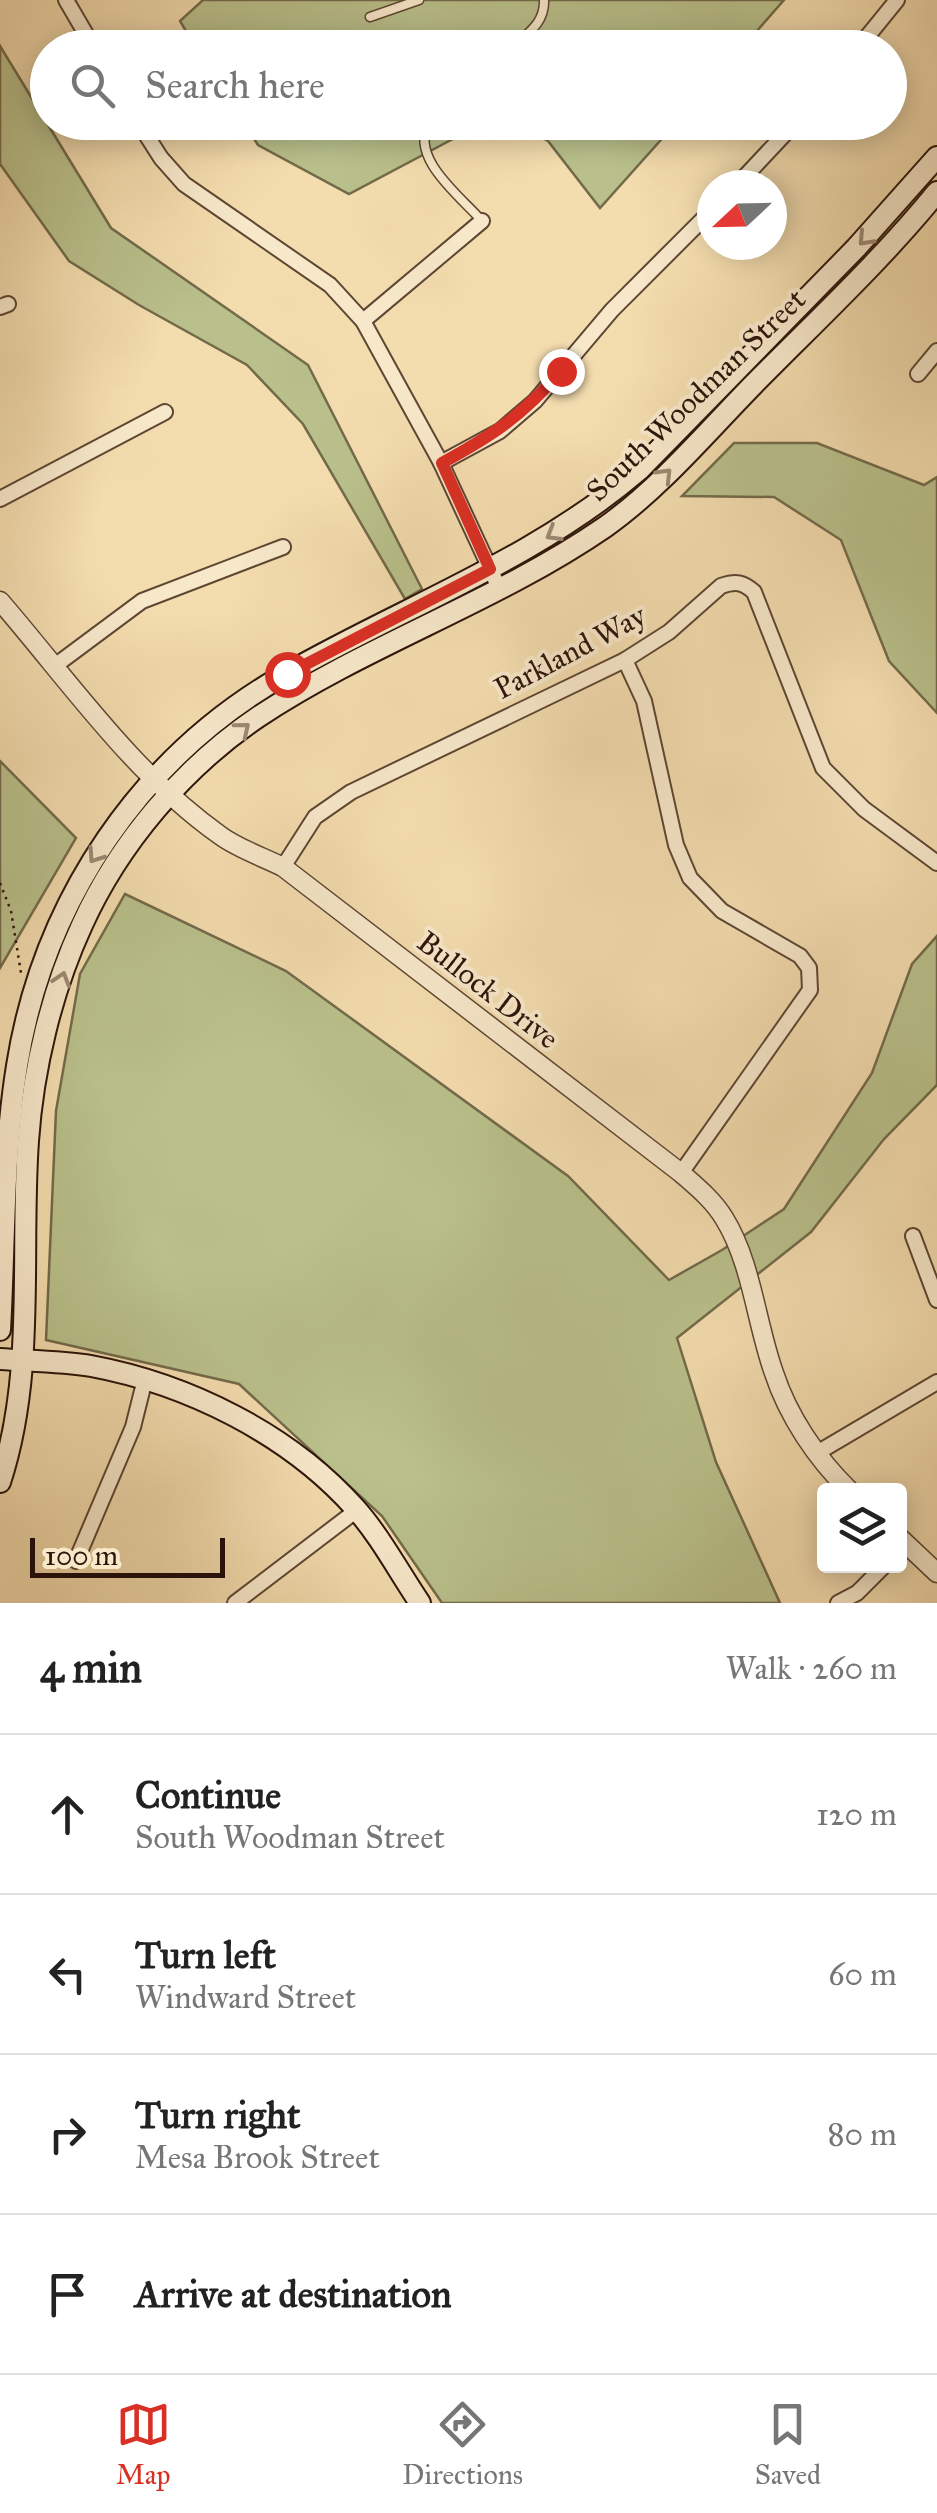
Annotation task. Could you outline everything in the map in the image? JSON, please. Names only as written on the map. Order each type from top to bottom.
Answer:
[{"type":"main road","name":"South Woodman Street","points":[[0,1482],[16,1419],[22,1361],[28,1136],[18,1069],[81,927],[135,834],[206,759],[255,719],[494,579],[640,470],[935,165]]},
{"type":"main road","name":"South Woodman Street","points":[[0,1330],[10,1117],[35,983],[82,874],[153,778],[245,699],[287,674],[608,525],[650,490],[937,192]]},
{"type":"main road","points":[[0,1359],[89,1366],[145,1379],[176,1388],[260,1433],[320,1475],[357,1510],[420,1603]]},
{"type":"street","points":[[66,0],[84,30]]},
{"type":"street","points":[[873,30],[897,0]]},
{"type":"street","points":[[149,140],[184,184],[330,285],[363,320],[442,463],[494,579]]},
{"type":"street","points":[[751,170],[779,140]]},
{"type":"street","points":[[363,320],[482,221]]},
{"type":"street","points":[[442,463],[500,430],[535,402],[612,310],[697,225]]},
{"type":"street","points":[[918,374],[937,351]]},
{"type":"street","points":[[0,499],[166,412]]},
{"type":"street","points":[[56,665],[142,601],[283,546]]},
{"type":"street","name":"Parkland Way","points":[[283,866],[315,817],[351,792],[625,660],[669,632],[722,586],[745,583],[761,607],[823,768],[864,809],[937,863]]},
{"type":"street","name":"Bullock Drive","points":[[0,601],[104,728],[153,778],[223,838],[283,866],[681,1172],[712,1201],[735,1237],[774,1376],[817,1453],[843,1483]]},
{"type":"street","points":[[625,660],[644,702],[676,845],[690,878],[722,911],[800,956],[811,976],[810,990],[681,1172]]},
{"type":"street","points":[[913,1236],[937,1300]]},
{"type":"street","points":[[76,1561],[133,1426],[145,1379]]},
{"type":"street","points":[[817,1453],[937,1382]]},
{"type":"street","points":[[235,1603],[357,1510]]},
{"type":"street","points":[[907,1549],[937,1573]]},
{"type":"street","points":[[838,1603],[857,1593],[877,1573]]},
{"type":"lane","points":[[370,17],[419,0]]},
{"type":"lane","points":[[532,30],[544,15],[544,0]]},
{"type":"lane","points":[[422,140],[427,159],[482,221]]},
{"type":"path","points":[[0,883],[12,911],[18,971],[35,983]]},
{"type":"green space","points":[[203,0],[784,0],[758,30],[185,30],[180,21]]},
{"type":"green space","points":[[0,46],[30,95],[30,140],[57,140],[111,228],[308,365],[422,589],[405,599],[303,424],[247,365],[69,261],[0,164]]},
{"type":"green space","points":[[255,140],[451,140],[349,194]]},
{"type":"green space","points":[[546,140],[660,140],[600,208]]},
{"type":"green space","points":[[734,443],[817,443],[924,485],[937,477],[937,713],[889,661],[841,540],[774,497],[682,496]]},
{"type":"green space","points":[[0,761],[76,838],[0,968]]},
{"type":"green space","points":[[125,894],[286,971],[568,1176],[669,1280],[784,1209],[872,1073],[912,964],[937,936],[937,1085],[884,1139],[811,1232],[677,1338],[716,1462],[780,1603],[442,1603],[382,1516],[239,1384],[46,1340],[56,1111],[80,974]]},
{"type":"route","points":[[287,674],[490,569],[442,463],[500,430],[535,402],[561,371]]}]
